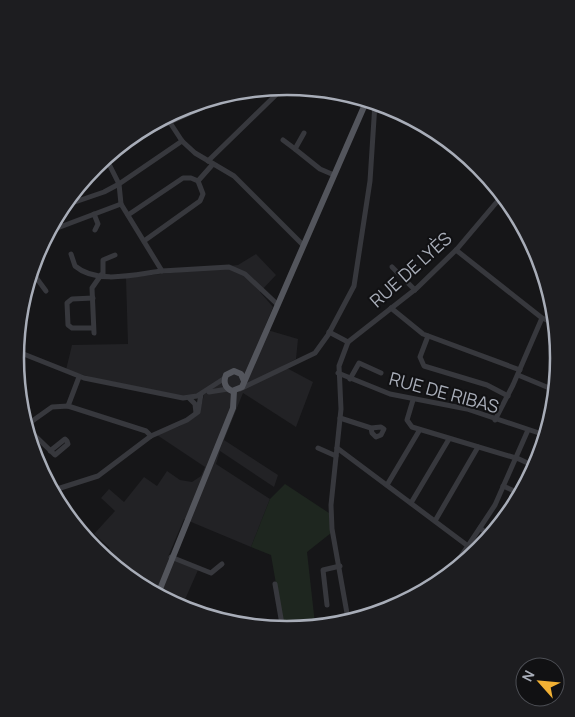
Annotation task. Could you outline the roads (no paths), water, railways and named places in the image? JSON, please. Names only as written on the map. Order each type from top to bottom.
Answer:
[{"type":"main road","points":[[234,390],[244,381],[256,355],[364,107]]},
{"type":"main road","points":[[159,589],[233,408],[234,390],[225,378],[228,373],[246,367],[256,355]]},
{"type":"main road","points":[[234,371],[241,374],[244,381]]},
{"type":"street","points":[[198,181],[210,163],[276,95]]},
{"type":"street","points":[[24,354],[79,377],[139,390],[189,398],[201,394],[234,390],[252,384],[315,353],[329,332],[354,286],[370,181],[375,110]]},
{"type":"street","points":[[170,123],[182,141],[210,163],[234,176],[303,246]]},
{"type":"street","points":[[295,149],[304,133]]},
{"type":"street","points":[[283,140],[320,169],[334,175]]},
{"type":"street","points":[[75,202],[104,192],[119,184],[182,141]]},
{"type":"street","points":[[109,164],[119,184],[121,204],[162,271]]},
{"type":"street","points":[[128,215],[183,178],[192,178],[198,181],[203,194],[200,201],[144,241]]},
{"type":"street","name":"RUE DE LYÈS","points":[[348,342],[415,290],[456,250],[498,200]]},
{"type":"street","points":[[59,227],[121,204]]},
{"type":"street","points":[[94,214],[98,224],[95,230]]},
{"type":"street","points":[[456,250],[547,318],[495,420]]},
{"type":"street","points":[[71,254],[75,266],[79,269],[102,275],[229,267],[245,274],[277,304]]},
{"type":"street","points":[[93,298],[72,298],[67,303],[68,325],[72,328],[94,330],[93,298],[92,288],[102,275],[103,260],[115,255]]},
{"type":"street","points":[[392,267],[415,290]]},
{"type":"street","points":[[37,278],[46,291]]},
{"type":"street","points":[[391,308],[423,334],[519,372],[550,388]]},
{"type":"street","points":[[329,332],[348,342],[338,374],[340,418],[331,505],[332,528],[347,615]]},
{"type":"street","points":[[428,336],[420,357],[424,366],[487,385],[508,396]]},
{"type":"street","points":[[350,379],[359,363],[381,373]]},
{"type":"street","name":"RUE DE RIBAS","points":[[338,374],[413,400],[467,410],[540,434]]},
{"type":"street","points":[[68,406],[79,377]]},
{"type":"street","points":[[58,489],[98,476],[151,436],[187,420],[199,410],[201,394],[225,378]]},
{"type":"street","points":[[244,381],[252,384]]},
{"type":"street","points":[[189,398],[195,404],[196,413]]},
{"type":"street","points":[[413,400],[407,420],[412,427],[529,464]]},
{"type":"street","points":[[32,421],[52,407],[68,406],[146,431],[151,436]]},
{"type":"street","points":[[340,418],[372,428]]},
{"type":"street","points":[[387,485],[419,430]]},
{"type":"street","points":[[461,557],[495,505],[528,430]]},
{"type":"street","points":[[36,437],[50,451]]},
{"type":"street","points":[[412,503],[449,439]]},
{"type":"street","points":[[434,521],[478,447]]},
{"type":"street","points":[[318,448],[336,456]]},
{"type":"street","points":[[337,448],[412,503],[467,548]]},
{"type":"street","points":[[503,486],[515,491]]},
{"type":"street","points":[[480,528],[486,532]]},
{"type":"street","points":[[172,557],[211,572],[222,564]]},
{"type":"street","points":[[327,605],[323,568],[340,566]]},
{"type":"street","points":[[275,584],[282,622]]}]
